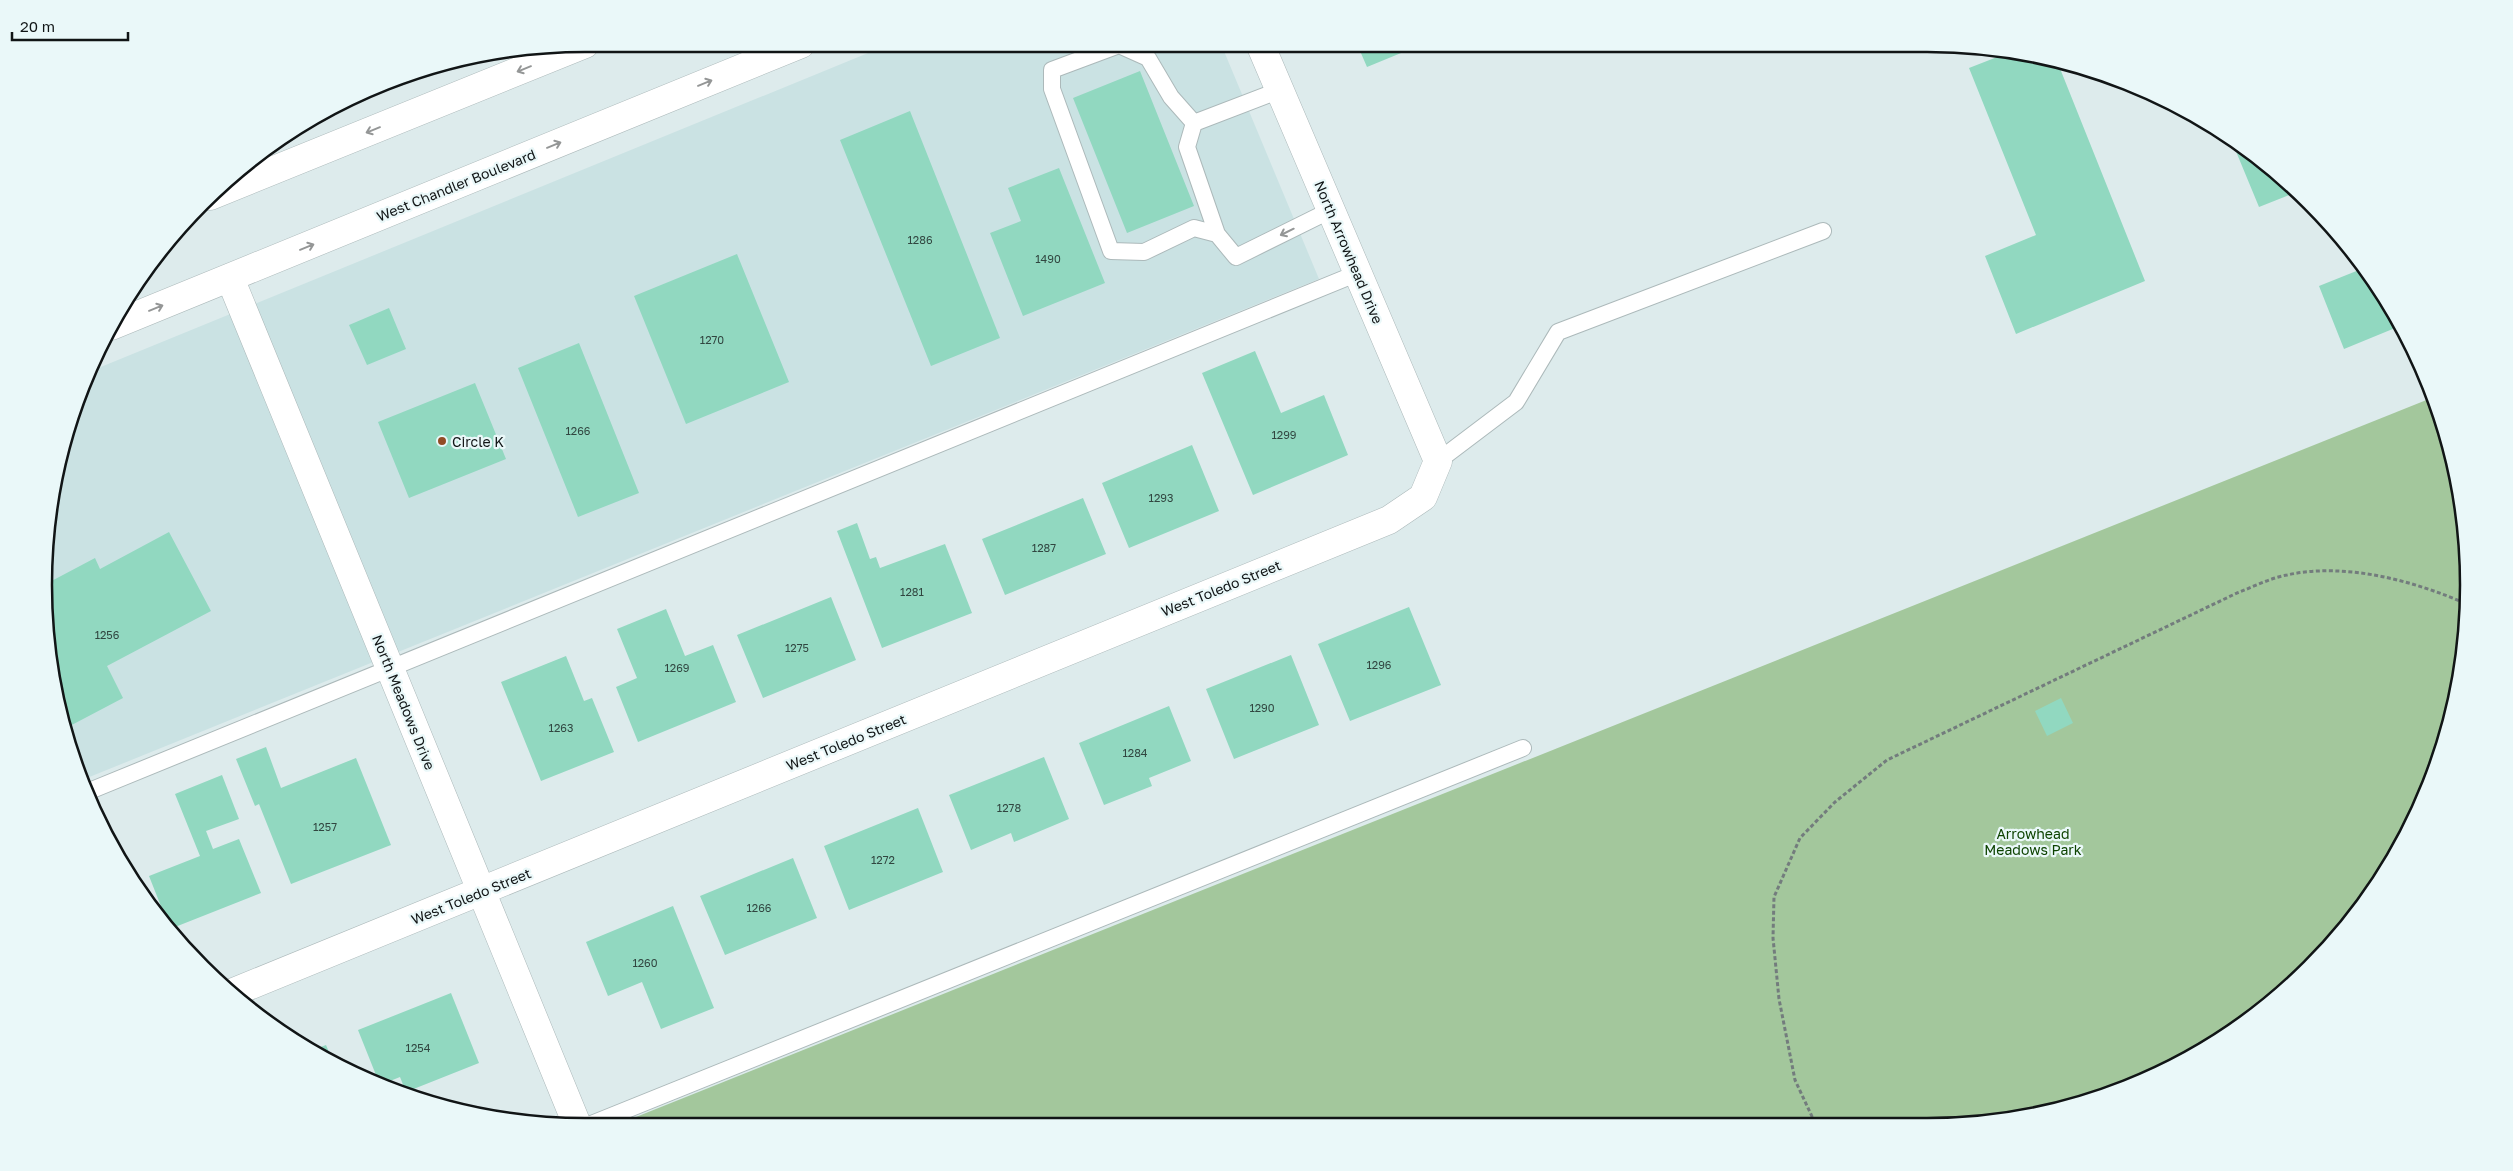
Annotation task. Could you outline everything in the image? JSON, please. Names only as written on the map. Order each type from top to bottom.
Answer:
[{"type":"street","name":"West Chandler Boulevard","points":[[123,321],[781,52]]},
{"type":"street","name":"North Arrowhead Drive","points":[[1263,52],[1438,461]]},
{"type":"street","points":[[232,187],[562,53]]},
{"type":"street","name":"North Meadows Drive","points":[[230,278],[574,1118]]},
{"type":"street","name":"West Toledo Street","points":[[239,990],[1389,520],[1423,497],[1438,461]]},
{"type":"lane","points":[[1098,52],[1052,70],[1052,89],[1111,251],[1144,252],[1194,228],[1216,234]]},
{"type":"lane","points":[[1135,52],[1148,58],[1171,97],[1194,123]]},
{"type":"lane","points":[[1194,123],[1280,90]]},
{"type":"lane","points":[[1194,123],[1187,147],[1216,234],[1236,257],[1331,210]]},
{"type":"lane","points":[[1438,461],[1516,402],[1558,332],[1823,231]]},
{"type":"lane","points":[[93,789],[1358,273]]},
{"type":"lane","points":[[606,1118],[1523,748]]},
{"type":"path","points":[[1812,1118],[1795,1080],[1779,998],[1773,938],[1774,897],[1800,838],[1835,802],[1887,760],[2228,597],[2287,575],[2336,570],[2430,588],[2460,601]]},
{"type":"shaded area","points":[[870,52],[1224,52],[1319,279],[89,777],[71,723],[63,689],[57,655],[52,586],[57,516],[63,482],[81,414],[99,368]]},
{"type":"green space","name":"Arrowhead Meadows Park","points":[[2427,400],[2442,448],[2450,482],[2456,516],[2460,586],[2456,655],[2450,689],[2432,757],[2420,789],[2406,821],[2371,882],[2328,937],[2304,962],[2279,986],[2224,1029],[2163,1064],[2131,1078],[2099,1090],[2031,1108],[1997,1114],[1928,1118],[633,1118]]},
{"type":"building","points":[[1360,52],[1404,52],[1367,67]]},
{"type":"building","points":[[1997,57],[2061,70],[2145,281],[2016,334],[1985,256],[2036,235],[1969,68]]},
{"type":"building","points":[[1140,71],[1194,206],[1127,233],[1073,98]]},
{"type":"building","points":[[910,111],[1000,338],[931,366],[840,140]]},
{"type":"building","points":[[2236,151],[2289,195],[2259,207]]},
{"type":"building","points":[[1059,168],[1105,283],[1023,316],[990,233],[1021,221],[1008,188]]},
{"type":"building","points":[[737,254],[789,382],[686,424],[634,296]]},
{"type":"building","points":[[2357,271],[2371,289],[2394,328],[2344,349],[2319,286]]},
{"type":"building","points":[[389,308],[406,349],[367,365],[349,325]]},
{"type":"building","points":[[579,343],[639,493],[578,517],[518,368]]},
{"type":"building","points":[[1255,351],[1281,413],[1324,395],[1348,455],[1253,495],[1202,373]]},
{"type":"building","name":"Circle K","points":[[475,383],[506,459],[409,498],[378,422]]},
{"type":"building","points":[[1192,445],[1219,511],[1129,548],[1102,483]]},
{"type":"building","points":[[1083,498],[1106,554],[1005,595],[982,539]]},
{"type":"building","points":[[857,523],[870,559],[876,557],[880,568],[945,544],[972,613],[882,648],[837,531]]},
{"type":"building","points":[[169,532],[211,611],[107,666],[123,698],[72,725],[57,655],[52,581],[95,558],[100,569]]},
{"type":"building","points":[[831,597],[856,660],[763,698],[737,635]]},
{"type":"building","points":[[1409,607],[1441,685],[1350,721],[1318,644]]},
{"type":"building","points":[[666,609],[685,656],[713,645],[736,702],[638,742],[616,687],[637,678],[617,629]]},
{"type":"building","points":[[1291,655],[1319,725],[1234,759],[1206,689]]},
{"type":"building","points":[[566,656],[584,701],[592,698],[614,752],[541,781],[501,682]]},
{"type":"building","points":[[2061,698],[2073,723],[2047,736],[2035,711]]},
{"type":"building","points":[[1169,706],[1191,761],[1149,778],[1152,786],[1104,805],[1079,743]]},
{"type":"building","points":[[266,747],[281,788],[356,758],[391,845],[291,884],[259,804],[255,806],[236,759]]},
{"type":"building","points":[[1044,757],[1069,819],[1014,842],[1011,833],[971,850],[949,795]]},
{"type":"building","points":[[222,775],[239,819],[206,831],[213,849],[239,839],[261,893],[176,926],[162,909],[149,876],[200,856],[175,794]]},
{"type":"building","points":[[918,808],[943,872],[849,910],[824,846]]},
{"type":"building","points":[[793,858],[817,918],[725,955],[700,896]]},
{"type":"building","points":[[673,906],[714,1008],[661,1029],[642,982],[608,996],[586,942]]},
{"type":"building","points":[[451,993],[479,1063],[412,1089],[404,1086],[400,1077],[390,1081],[376,1075],[358,1030]]},
{"type":"building","points":[[326,1045],[329,1053],[320,1047]]},
{"type":"place","name":"Circle K","points":[[442,441]]}]
